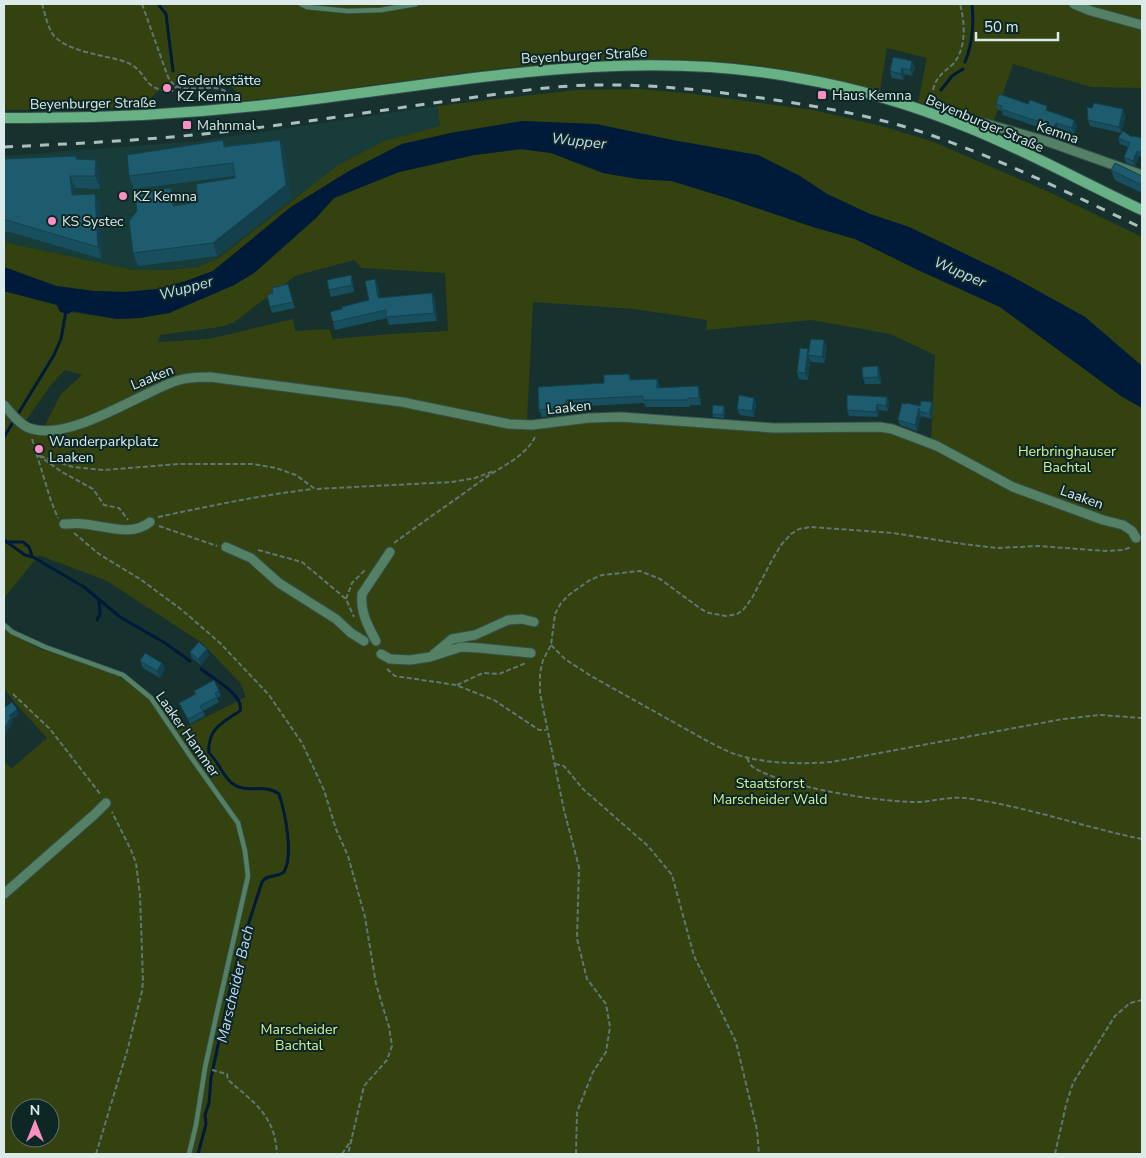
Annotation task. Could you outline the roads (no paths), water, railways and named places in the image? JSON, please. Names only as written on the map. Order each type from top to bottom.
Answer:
[{"type":"main road","name":"Beyenburger Straße","points":[[4,118],[111,117],[234,109],[520,72],[606,66],[667,65],[730,68],[826,83],[910,106],[969,128],[1142,210]]},
{"type":"street","points":[[1074,4],[1091,11],[1142,25]]},
{"type":"street","name":"Kemna","points":[[969,128],[973,120],[1049,142],[1142,175]]},
{"type":"street","name":"Laaken","points":[[4,405],[28,428],[55,430],[81,424],[152,390],[178,380],[210,377],[402,402],[509,424],[532,425],[589,418],[621,417],[774,428],[880,427],[892,429],[937,446],[1013,486],[1102,520],[1123,525],[1132,531],[1136,538]]},
{"type":"street","points":[[64,524],[83,524],[121,530],[143,528],[150,522]]},
{"type":"street","points":[[226,547],[251,558],[279,583],[336,619],[351,633],[364,641]]},
{"type":"street","points":[[376,641],[365,620],[361,601],[362,594],[391,548]]},
{"type":"street","points":[[430,657],[452,639],[476,635],[508,620],[522,619],[534,622]]},
{"type":"street","points":[[382,654],[390,659],[410,660],[430,657],[461,647],[531,653]]},
{"type":"street","points":[[4,894],[106,803]]},
{"type":"lane","points":[[301,4],[307,7],[348,11],[381,10],[416,4]]},
{"type":"lane","name":"Laaker Hammer","points":[[4,625],[12,632],[45,648],[123,675],[151,698],[161,710],[190,758],[238,823],[245,851],[248,876],[205,1068],[196,1125],[188,1154]]},
{"type":"water","name":"Wupper","points":[[522,121],[596,124],[758,155],[800,176],[827,194],[870,214],[909,227],[1009,275],[1085,317],[1142,366],[1142,408],[1121,396],[1000,307],[855,239],[672,181],[638,179],[603,173],[551,153],[521,149],[474,155],[399,172],[334,198],[316,218],[254,273],[234,285],[169,313],[139,318],[117,319],[72,311],[69,314],[60,312],[57,305],[4,291],[4,267],[56,286],[94,291],[125,292],[158,289],[186,281],[213,271],[291,207],[349,171],[402,144],[450,133]]},
{"type":"waterway","points":[[158,4],[166,14],[173,71]]},
{"type":"waterway","points":[[965,62],[970,48],[972,33],[972,4]]},
{"type":"waterway","points":[[941,90],[952,76],[963,69]]},
{"type":"waterway","name":"Marscheider Bach","points":[[4,437],[54,355],[61,339],[66,311]]},
{"type":"waterway","name":"Marscheider Bach","points":[[4,540],[25,555],[33,557],[84,587],[120,617],[165,643],[190,661]]},
{"type":"waterway","points":[[7,542],[23,542],[29,547],[32,556]]},
{"type":"waterway","points":[[97,620],[100,614],[99,600]]},
{"type":"waterway","name":"Marscheider Bach","points":[[198,1154],[206,1124],[205,1115],[209,1103],[211,1078],[240,950],[262,882],[266,878],[284,872],[288,855],[286,822],[279,794],[268,789],[238,787],[226,777],[209,753],[210,738],[213,733],[222,723],[240,711],[240,705],[233,693],[201,669]]},
{"type":"railway","points":[[4,147],[130,140],[224,132],[509,92],[559,87],[593,85],[667,87],[784,101],[852,113],[896,124],[991,158],[1142,228]]},
{"type":"place","name":"Gedenkstätte KZ Kemna","points":[[167,88]]},
{"type":"place","name":"Haus Kemna","points":[[822,95]]},
{"type":"place","name":"Mahnmal","points":[[187,125]]},
{"type":"place","name":"KZ Kemna","points":[[123,196]]},
{"type":"place","name":"KS Systec","points":[[52,221]]},
{"type":"place","name":"Wanderparkplatz Laaken","points":[[39,449]]},
{"type":"park label","name":"Herbringhauser Bachtal","points":[[1067,460]]},
{"type":"park label","name":"Staatsforst Marscheider Wald","points":[[770,792]]},
{"type":"park label","name":"Marscheider Bachtal","points":[[299,1038]]}]
